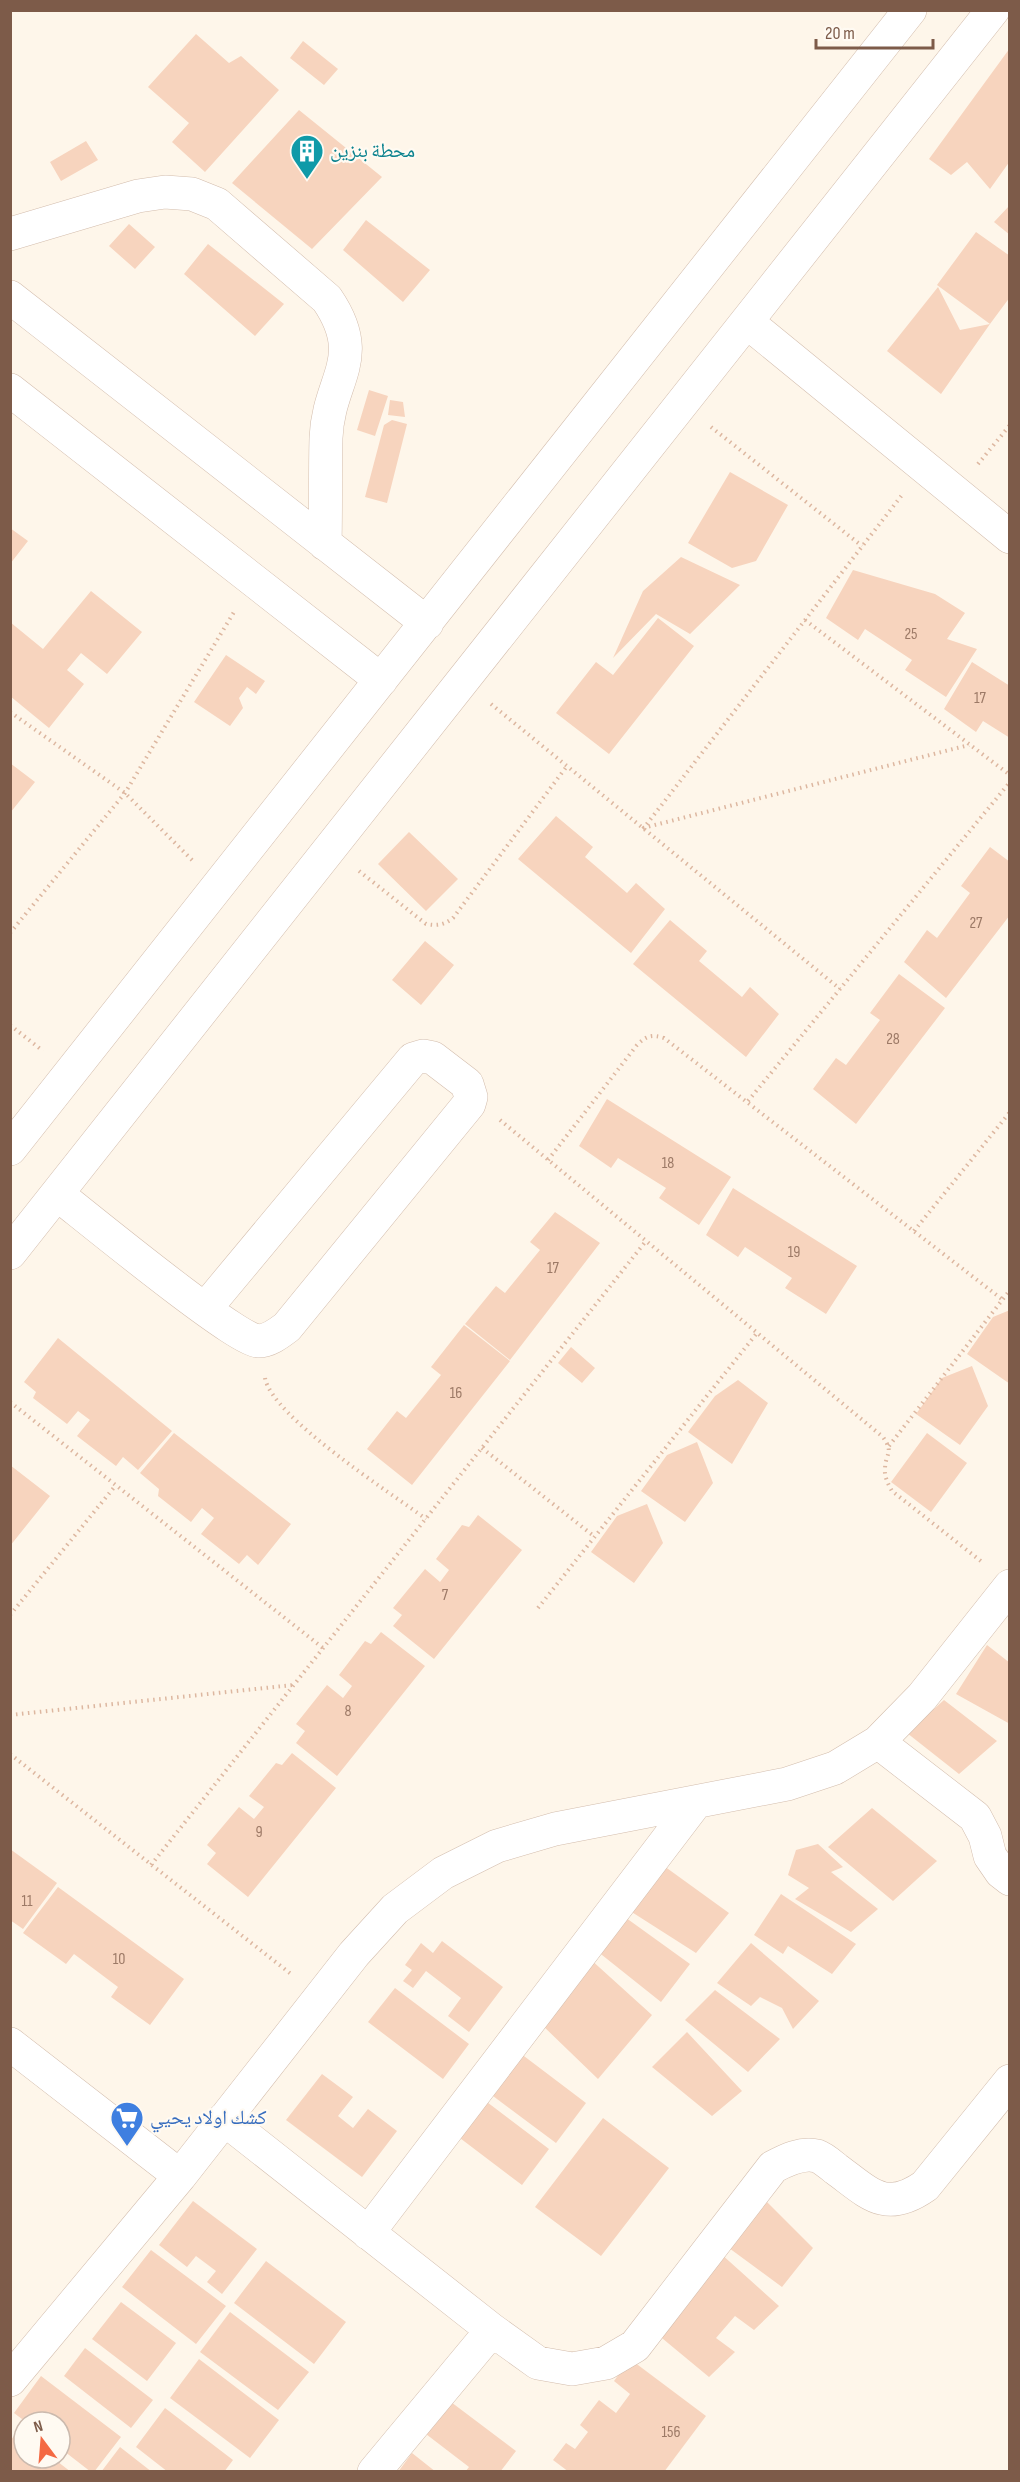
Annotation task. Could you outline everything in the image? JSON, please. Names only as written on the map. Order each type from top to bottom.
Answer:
[{"type":"street","points":[[10,1149],[910,10]]},
{"type":"street","points":[[10,1253],[993,10]]},
{"type":"street","points":[[10,234],[138,196],[165,192],[192,194],[217,204],[327,299],[338,315],[345,334],[347,353],[344,372],[333,400],[326,436],[325,544]]},
{"type":"street","points":[[10,297],[427,623]]},
{"type":"street","points":[[747,322],[1010,537]]},
{"type":"street","points":[[10,390],[381,680]]},
{"type":"street","points":[[57,1194],[205,1309],[243,1336],[258,1342],[273,1337],[287,1327],[469,1104],[471,1097],[467,1084],[433,1058],[423,1056],[413,1059],[205,1309]]},
{"type":"street","points":[[10,2380],[180,2176],[354,1954],[395,1909],[443,1873],[497,1846],[555,1828],[788,1784],[835,1768],[878,1742],[922,1696],[1010,1586]]},
{"type":"street","points":[[878,1742],[975,1817],[985,1836],[990,1856],[1001,1872],[1010,1879]]},
{"type":"street","points":[[368,2233],[696,1802]]},
{"type":"street","points":[[10,2044],[180,2176]]},
{"type":"street","points":[[224,2119],[492,2330],[538,2363],[572,2369],[606,2363],[635,2346],[773,2167],[787,2159],[818,2156],[877,2198],[895,2200],[911,2196],[925,2186],[1010,2080]]},
{"type":"street","points":[[374,2472],[492,2330]]},
{"type":"path","points":[[682,404],[862,546]]},
{"type":"path","points":[[955,493],[1010,425]]},
{"type":"path","points":[[643,829],[924,467]]},
{"type":"path","points":[[10,933],[125,793],[253,581]]},
{"type":"path","points":[[805,620],[1010,775]]},
{"type":"path","points":[[463,681],[840,990]]},
{"type":"path","points":[[10,712],[125,793],[218,886]]},
{"type":"path","points":[[643,829],[969,745]]},
{"type":"path","points":[[331,848],[426,924],[436,926],[446,924],[453,918],[567,766]]},
{"type":"path","points":[[748,1101],[1010,782]]},
{"type":"path","points":[[548,1160],[644,1038],[654,1035],[664,1038],[1003,1300]]},
{"type":"path","points":[[471,1097],[883,1437],[889,1446],[890,1456],[885,1467],[886,1479],[892,1491],[982,1563]]},
{"type":"path","points":[[914,1231],[1009,1112]]},
{"type":"path","points":[[151,1865],[646,1241]]},
{"type":"path","points":[[889,1446],[1010,1290]]},
{"type":"path","points":[[538,1608],[757,1333]]},
{"type":"path","points":[[258,1342],[266,1384],[285,1410],[309,1432],[426,1519]]},
{"type":"path","points":[[10,1402],[323,1648]]},
{"type":"path","points":[[482,1448],[595,1537]]},
{"type":"path","points":[[10,1615],[116,1485]]},
{"type":"path","points":[[10,1715],[294,1685]]},
{"type":"path","points":[[10,1754],[320,1997]]},
{"type":"building","points":[[196,34],[229,63],[241,56],[279,90],[205,172],[172,142],[189,123],[148,87]]},
{"type":"building","points":[[303,41],[338,69],[324,85],[290,58]]},
{"type":"building","points":[[1010,48],[1010,161],[990,189],[967,162],[951,175],[929,159]]},
{"type":"building","name":"محطة بنزين","points":[[299,110],[382,177],[312,249],[232,183]]},
{"type":"building","points":[[86,141],[98,160],[61,181],[50,162]]},
{"type":"building","points":[[1010,205],[1010,235],[994,222]]},
{"type":"building","points":[[366,220],[430,270],[403,302],[343,250]]},
{"type":"building","points":[[129,224],[155,247],[135,269],[109,246]]},
{"type":"building","points":[[976,232],[1010,256],[1010,297],[990,324],[937,285]]},
{"type":"building","points":[[208,244],[284,304],[255,336],[184,274]]},
{"type":"building","points":[[938,287],[960,330],[990,324],[941,394],[887,351]]},
{"type":"building","points":[[369,390],[388,396],[375,436],[357,430]]},
{"type":"building","points":[[390,400],[403,402],[405,417],[388,415]]},
{"type":"building","points":[[392,420],[407,424],[387,503],[365,497],[384,425]]},
{"type":"building","points":[[730,472],[788,505],[756,561],[732,568],[688,543]]},
{"type":"building","points":[[10,528],[28,541],[10,564]]},
{"type":"building","points":[[681,557],[740,585],[690,634],[656,614],[613,658],[643,591]]},
{"type":"building","points":[[853,570],[935,594],[965,613],[947,639],[977,649],[946,697],[905,670],[912,660],[865,629],[858,640],[826,618]]},
{"type":"building","points":[[91,591],[142,632],[107,674],[81,653],[67,670],[84,684],[49,728],[10,696],[10,622],[43,649]]},
{"type":"building","points":[[658,618],[694,646],[609,754],[556,713],[596,662],[613,675]]},
{"type":"building","points":[[226,655],[265,681],[256,694],[247,687],[239,698],[243,708],[230,726],[194,702]]},
{"type":"building","points":[[972,662],[1010,686],[1010,738],[983,721],[976,732],[944,709]]},
{"type":"building","points":[[10,763],[35,782],[10,813]]},
{"type":"building","points":[[556,816],[593,847],[585,857],[627,893],[636,883],[665,909],[631,953],[518,859]]},
{"type":"building","points":[[409,832],[458,879],[426,911],[378,864]]},
{"type":"building","points":[[990,847],[1010,862],[1010,915],[946,998],[904,962],[927,930],[937,938],[970,893],[961,886]]},
{"type":"building","points":[[670,920],[707,951],[699,961],[742,997],[750,987],[779,1014],[746,1057],[633,964]]},
{"type":"building","points":[[425,941],[454,965],[421,1005],[392,980]]},
{"type":"building","points":[[899,974],[945,1008],[856,1124],[813,1089],[836,1058],[846,1065],[880,1020],[870,1013]]},
{"type":"building","points":[[607,1099],[731,1177],[699,1225],[659,1198],[666,1188],[618,1158],[611,1168],[579,1146]]},
{"type":"building","points":[[733,1188],[857,1266],[826,1314],[785,1288],[792,1278],[745,1247],[738,1257],[706,1235]]},
{"type":"building","points":[[555,1212],[600,1243],[510,1360],[465,1324],[496,1286],[505,1293],[540,1250],[530,1242]]},
{"type":"building","points":[[1010,1310],[1010,1384],[967,1354],[993,1317]]},
{"type":"building","points":[[464,1325],[510,1361],[412,1485],[367,1449],[397,1411],[406,1418],[441,1375],[431,1367]]},
{"type":"building","points":[[58,1338],[172,1431],[138,1470],[123,1457],[116,1466],[77,1436],[90,1420],[78,1411],[67,1424],[33,1398],[36,1392],[24,1382]]},
{"type":"building","points":[[571,1347],[595,1368],[582,1383],[558,1363]]},
{"type":"building","points":[[972,1366],[988,1406],[960,1445],[916,1414],[942,1378]]},
{"type":"building","points":[[738,1380],[768,1403],[732,1464],[688,1432],[715,1396]]},
{"type":"building","points":[[174,1433],[291,1524],[258,1565],[247,1555],[239,1564],[201,1534],[214,1518],[202,1508],[191,1522],[158,1496],[159,1489],[140,1473]]},
{"type":"building","points":[[927,1433],[967,1463],[931,1512],[891,1482]]},
{"type":"building","points":[[697,1442],[713,1483],[685,1522],[641,1491],[667,1455]]},
{"type":"building","points":[[10,1465],[50,1496],[10,1546]]},
{"type":"building","points":[[647,1504],[663,1543],[634,1583],[591,1552],[617,1516]]},
{"type":"building","points":[[478,1515],[522,1550],[434,1659],[393,1626],[402,1615],[393,1608],[425,1569],[440,1582],[449,1570],[436,1559],[462,1525],[469,1527]]},
{"type":"building","points":[[381,1632],[425,1666],[337,1776],[296,1743],[305,1731],[296,1724],[327,1685],[343,1698],[352,1686],[339,1675],[365,1641],[371,1644]]},
{"type":"building","points":[[987,1645],[1010,1663],[1010,1724],[956,1694]]},
{"type":"building","points":[[944,1700],[997,1741],[959,1774],[907,1733]]},
{"type":"building","points":[[292,1753],[336,1788],[248,1897],[207,1864],[216,1853],[207,1845],[239,1807],[254,1819],[264,1807],[249,1796],[276,1763],[282,1765]]},
{"type":"building","points":[[872,1808],[937,1861],[893,1901],[828,1847]]},
{"type":"building","points":[[818,1844],[843,1867],[831,1872],[878,1909],[851,1932],[795,1899],[809,1888],[788,1875],[796,1850]]},
{"type":"building","points":[[10,1849],[57,1883],[23,1929],[10,1920]]},
{"type":"building","points":[[664,1866],[729,1913],[696,1953],[627,1909]]},
{"type":"building","points":[[58,1887],[184,1979],[150,2025],[111,1997],[118,1987],[74,1954],[66,1964],[23,1933]]},
{"type":"building","points":[[781,1894],[856,1944],[832,1974],[788,1946],[783,1954],[754,1935]]},
{"type":"building","points":[[622,1915],[690,1964],[661,2002],[597,1951]]},
{"type":"building","points":[[442,1941],[503,1987],[469,2032],[448,2016],[461,1998],[426,1971],[413,1988],[403,1981],[412,1970],[405,1965],[421,1943],[433,1953]]},
{"type":"building","points":[[751,1943],[819,2001],[793,2029],[782,2008],[760,1997],[751,2006],[717,1983]]},
{"type":"building","points":[[589,1958],[652,2015],[598,2079],[540,2023]]},
{"type":"building","points":[[395,1988],[469,2044],[443,2079],[368,2022]]},
{"type":"building","points":[[715,1990],[780,2039],[748,2072],[685,2020]]},
{"type":"building","points":[[687,2032],[742,2091],[712,2116],[652,2067]]},
{"type":"building","points":[[516,2050],[586,2103],[556,2143],[485,2090]]},
{"type":"building","points":[[322,2074],[353,2097],[338,2116],[353,2128],[368,2109],[397,2131],[362,2177],[286,2120]]},
{"type":"building","points":[[479,2096],[549,2149],[522,2185],[452,2132]]},
{"type":"building","points":[[603,2118],[669,2168],[601,2256],[535,2207]]},
{"type":"building","points":[[193,2201],[257,2249],[222,2294],[207,2282],[216,2271],[196,2256],[187,2267],[159,2245]]},
{"type":"building","points":[[766,2201],[813,2248],[782,2287],[729,2248]]},
{"type":"building","points":[[151,2250],[226,2306],[196,2344],[122,2287]]},
{"type":"building","points":[[720,2253],[779,2306],[754,2330],[735,2316],[716,2338],[735,2352],[709,2377],[651,2329]]},
{"type":"building","points":[[266,2261],[346,2322],[314,2364],[234,2303]]},
{"type":"building","points":[[121,2302],[176,2343],[147,2381],[92,2339]]},
{"type":"building","points":[[230,2312],[309,2372],[278,2410],[200,2352]]},
{"type":"building","points":[[85,2348],[153,2400],[131,2428],[64,2376]]},
{"type":"building","points":[[199,2359],[279,2420],[250,2458],[170,2398]]},
{"type":"building","points":[[630,2359],[706,2416],[664,2472],[569,2472],[553,2460],[566,2443],[575,2449],[588,2432],[580,2425],[599,2400],[616,2413],[630,2394],[614,2381]]},
{"type":"building","points":[[41,2376],[121,2437],[94,2472],[91,2472],[72,2457],[72,2410],[16,2410]]},
{"type":"building","points":[[447,2399],[516,2451],[500,2472],[465,2472],[469,2467],[422,2431]]},
{"type":"building","points":[[165,2408],[233,2460],[224,2472],[168,2472],[136,2447]]},
{"type":"building","points":[[12,2438],[12,2470],[68,2470],[71,2472],[10,2472],[10,2441]]},
{"type":"building","points":[[120,2447],[152,2472],[101,2472]]},
{"type":"building","points":[[412,2453],[436,2472],[398,2472]]},
{"type":"place","name":"محطة بنزين","points":[[307,180]]},
{"type":"place","name":"كشك اولاد يحيي","points":[[127,2147]]}]
